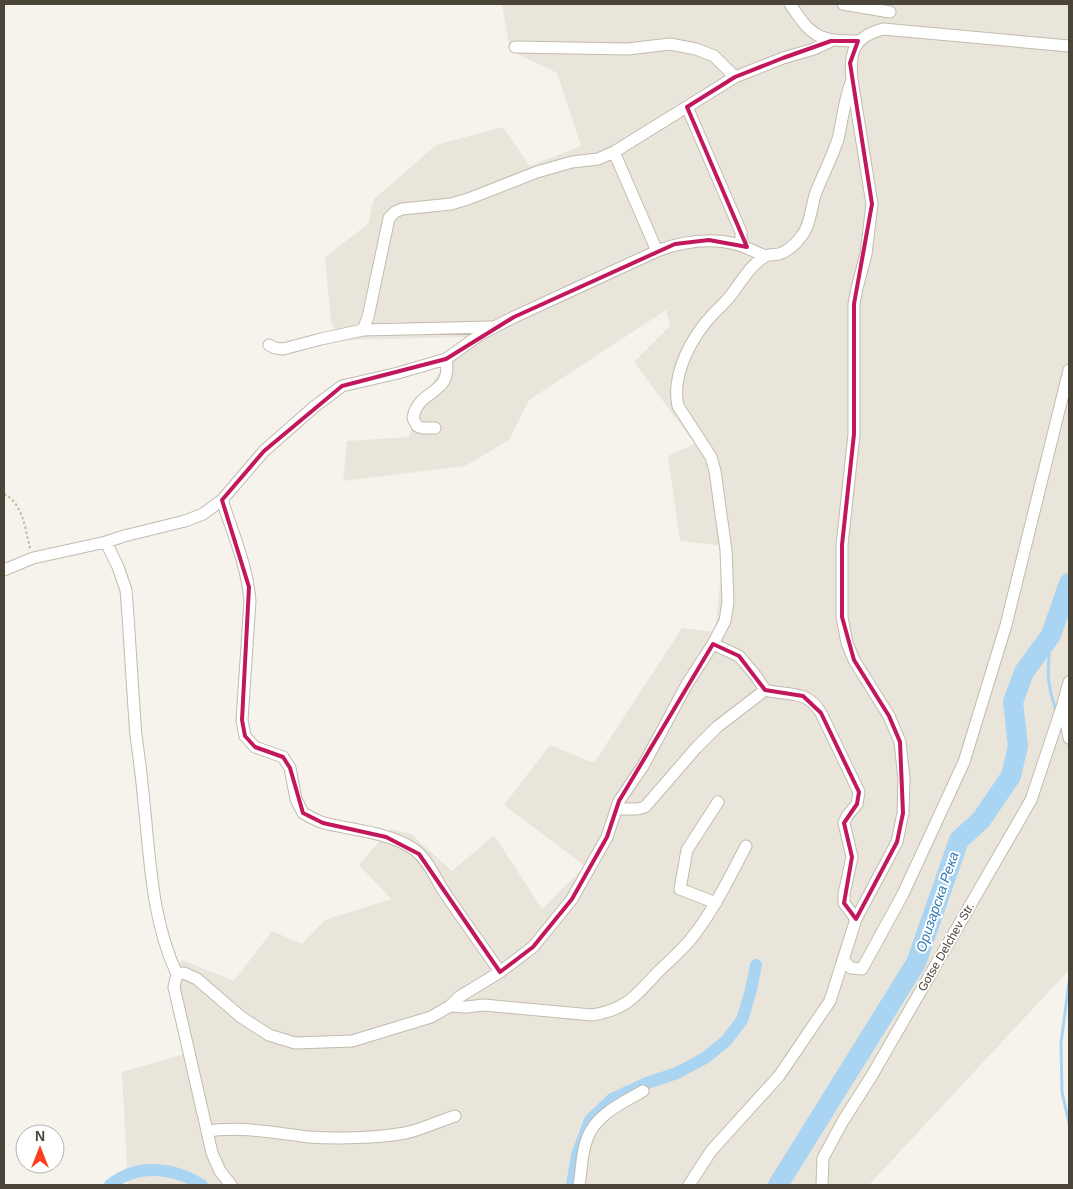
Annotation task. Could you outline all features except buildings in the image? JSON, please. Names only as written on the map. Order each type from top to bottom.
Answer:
[{"type":"street","points":[[790,4],[811,32],[832,41],[858,42]]},
{"type":"street","points":[[843,4],[893,8],[883,29]]},
{"type":"street","points":[[689,1185],[712,1151],[779,1076],[830,1001],[856,918],[897,842],[903,813],[904,779],[900,742],[889,716],[854,660],[847,642],[842,617],[842,545],[854,434],[854,304],[866,254],[872,204],[852,80],[850,63],[853,49],[869,33],[883,29],[1069,46]]},
{"type":"street","points":[[363,330],[368,317],[390,218],[395,212],[402,209],[451,204],[537,172],[572,162],[598,159],[614,152],[735,77],[832,41]]},
{"type":"street","points":[[515,47],[628,49],[670,44],[696,49],[714,56],[735,77]]},
{"type":"street","points":[[177,974],[184,973],[197,979],[241,1017],[269,1035],[295,1043],[352,1041],[431,1017],[450,1006],[459,997],[500,972],[533,947],[572,898],[607,837],[619,801],[643,766],[686,684],[713,644],[725,621],[728,602],[726,550],[715,471],[711,457],[678,406],[676,398],[677,384],[687,353],[696,336],[750,270],[765,256],[781,253],[801,238],[806,228],[815,195],[834,153],[842,124],[846,96],[852,80]]},
{"type":"street","points":[[687,107],[741,232],[741,245]]},
{"type":"street","points":[[614,152],[657,251]]},
{"type":"street","points":[[4,570],[33,558],[106,542],[186,521],[204,514],[222,500],[264,451],[308,411],[342,386],[446,359],[493,327],[657,251],[675,244],[701,241],[725,242],[741,245],[765,256]]},
{"type":"street","points":[[269,345],[283,349],[363,330],[493,327]]},
{"type":"street","points":[[435,428],[417,426],[413,418],[416,406],[441,386],[447,377],[446,359]]},
{"type":"street","points":[[844,961],[851,968],[862,969],[903,894],[964,762],[1006,625],[1069,370]]},
{"type":"street","points":[[222,500],[240,550],[249,587],[250,601],[242,706],[245,736],[255,747],[283,757],[290,768],[296,799],[303,814],[323,822],[386,837],[412,848],[420,854],[430,866],[441,886],[500,972]]},
{"type":"street","points":[[106,542],[126,590],[136,734],[147,848],[155,900],[170,960],[177,974],[174,987],[215,1163],[231,1185]]},
{"type":"street","points":[[713,644],[740,656],[756,676],[764,690]]},
{"type":"street","name":"Gotse Delchev Str.","points":[[822,1185],[823,1158],[843,1121],[871,1077],[1031,800],[1069,682]]},
{"type":"street","points":[[617,809],[646,807],[696,748],[717,727],[764,690],[803,696],[816,704],[858,790],[857,804],[844,823],[852,857],[844,894],[844,904],[856,918]]},
{"type":"street","points":[[1063,704],[1069,738]]},
{"type":"street","points":[[716,903],[680,889],[687,850],[718,802]]},
{"type":"street","points":[[450,1006],[484,1005],[592,1015],[622,1007],[694,936],[716,903],[746,846]]},
{"type":"street","points":[[579,1185],[583,1154],[591,1128],[607,1112],[643,1091]]},
{"type":"street","points":[[207,1131],[224,1128],[243,1128],[311,1137],[373,1137],[406,1133],[455,1116]]},
{"type":"path","points":[[4,494],[11,497],[19,508],[33,558]]},
{"type":"highlighted area","points":[[831,41],[858,41],[850,63],[872,204],[854,304],[854,434],[842,545],[842,617],[854,660],[889,716],[900,742],[903,813],[897,842],[856,919],[844,903],[852,857],[844,823],[857,804],[859,792],[821,713],[803,696],[765,690],[739,656],[713,644],[619,801],[607,837],[572,899],[533,947],[500,972],[419,854],[386,837],[323,823],[303,813],[290,768],[283,757],[255,747],[245,736],[242,720],[249,587],[222,500],[264,451],[342,386],[446,359],[514,317],[675,244],[709,240],[747,247],[687,107],[735,77],[783,58]]},
{"type":"shaded area","points":[[502,4],[1069,4],[1069,970],[869,1185],[128,1185],[122,1072],[184,1054],[171,981],[182,960],[234,981],[272,931],[302,944],[325,920],[391,899],[359,865],[390,829],[411,834],[452,871],[494,835],[542,909],[585,866],[504,805],[550,745],[594,763],[682,628],[715,632],[724,546],[680,541],[668,456],[695,444],[634,362],[670,326],[666,310],[529,400],[509,440],[465,466],[343,481],[347,441],[409,437],[418,407],[438,374],[466,337],[343,340],[331,323],[325,257],[368,224],[374,199],[436,145],[503,127],[530,166],[581,146],[557,73],[510,50]]},
{"type":"waterway","name":"Оризарска Река","points":[[778,1185],[916,963],[959,840],[981,820],[1011,776],[1018,746],[1013,702],[1024,672],[1051,635],[1069,583]]},
{"type":"waterway","points":[[1051,635],[1048,664],[1049,681],[1056,710]]},
{"type":"waterway","points":[[1067,739],[1069,746]]},
{"type":"waterway","points":[[572,1185],[577,1155],[590,1120],[612,1099],[647,1083],[677,1073],[705,1058],[726,1041],[742,1020],[756,965]]},
{"type":"waterway","points":[[1069,982],[1061,1043],[1062,1092],[1069,1123]]},
{"type":"waterway","points":[[110,1185],[132,1173],[155,1170],[179,1174],[202,1185]]}]
